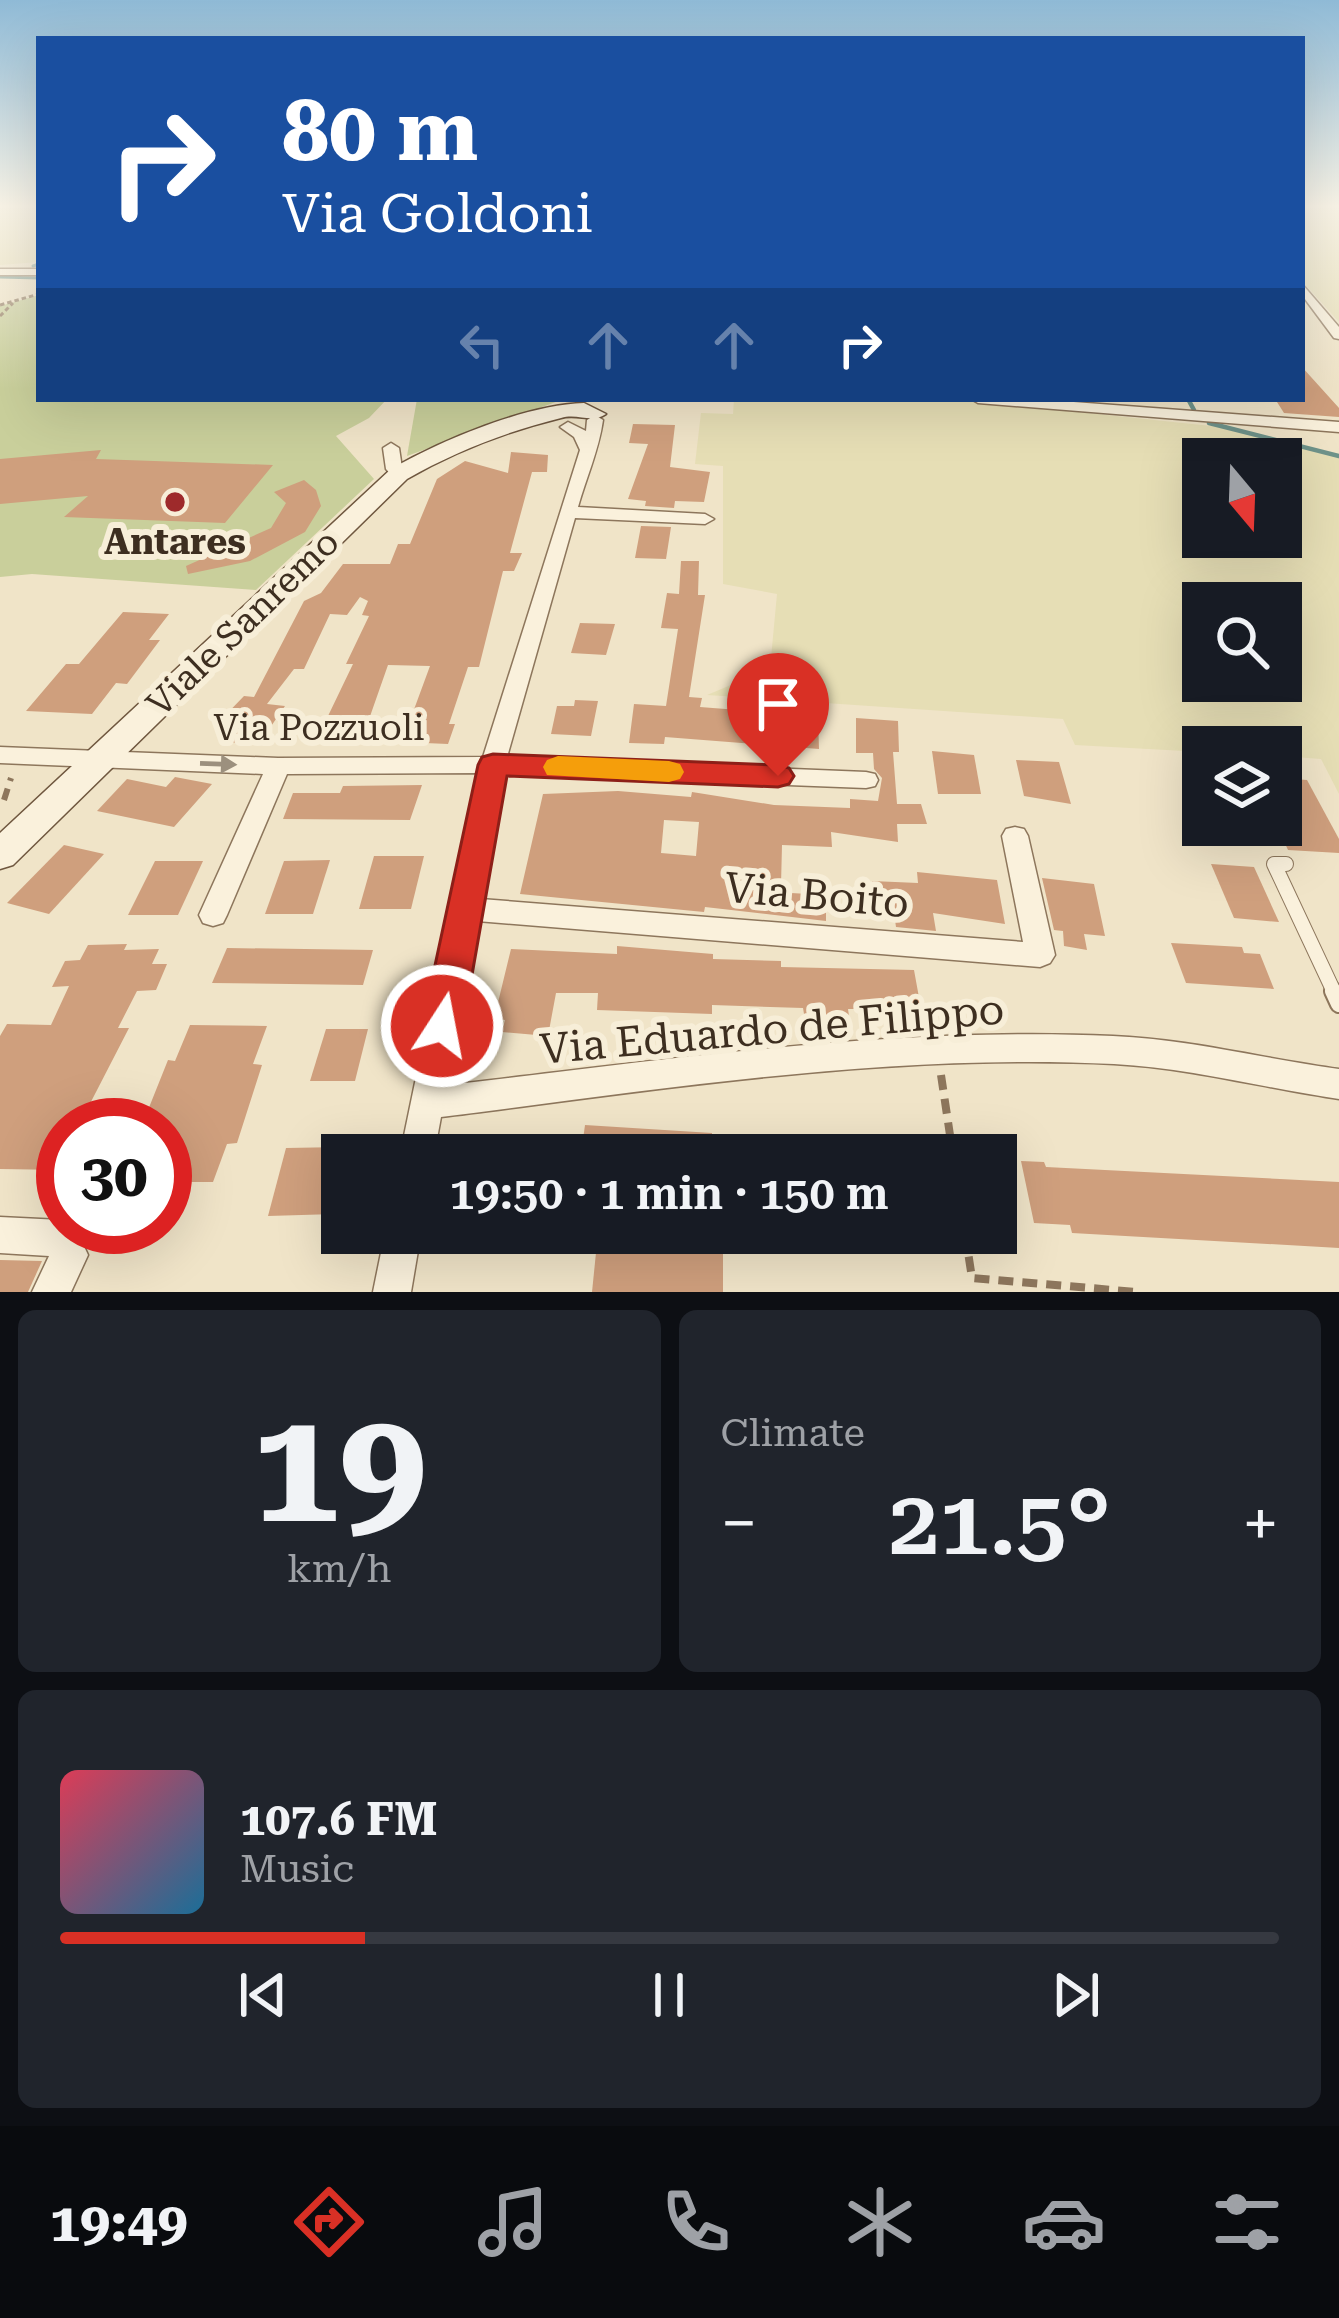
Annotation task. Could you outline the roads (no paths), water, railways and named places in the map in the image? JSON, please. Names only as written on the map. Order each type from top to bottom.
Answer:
[{"type":"street","points":[[0,272],[36,272]]},
{"type":"street","points":[[1305,291],[1334,329]]},
{"type":"street","points":[[1016,402],[1339,427]]},
{"type":"street","points":[[577,413],[586,449]]},
{"type":"street","points":[[421,1134],[493,765],[586,449],[592,444],[577,413]]},
{"type":"street","name":"Viale Sanremo","points":[[0,855],[101,760],[395,461],[577,413]]},
{"type":"street","points":[[568,512],[705,519]]},
{"type":"street","name":"Via Pozzuoli","points":[[5,763],[493,765],[866,780]]},
{"type":"street","points":[[213,915],[278,766]]},
{"type":"street","name":"Via Boito","points":[[466,909],[1040,955],[1015,836]]},
{"type":"street","name":"Via Eduardo de Filippo","points":[[427,1103],[861,1054],[982,1048],[1177,1055],[1339,1084]]},
{"type":"street","points":[[0,1235],[61,1238],[69,1255],[52,1292]]},
{"type":"street","points":[[392,1292],[399,1254]]},
{"type":"lane","points":[[1286,865],[1274,864],[1339,1004]]},
{"type":"waterway","points":[[0,277],[36,278]]},
{"type":"waterway","points":[[1190,402],[1194,410]]},
{"type":"waterway","points":[[1209,423],[1339,456]]},
{"type":"place","name":"Antares","points":[[175,502]]}]
